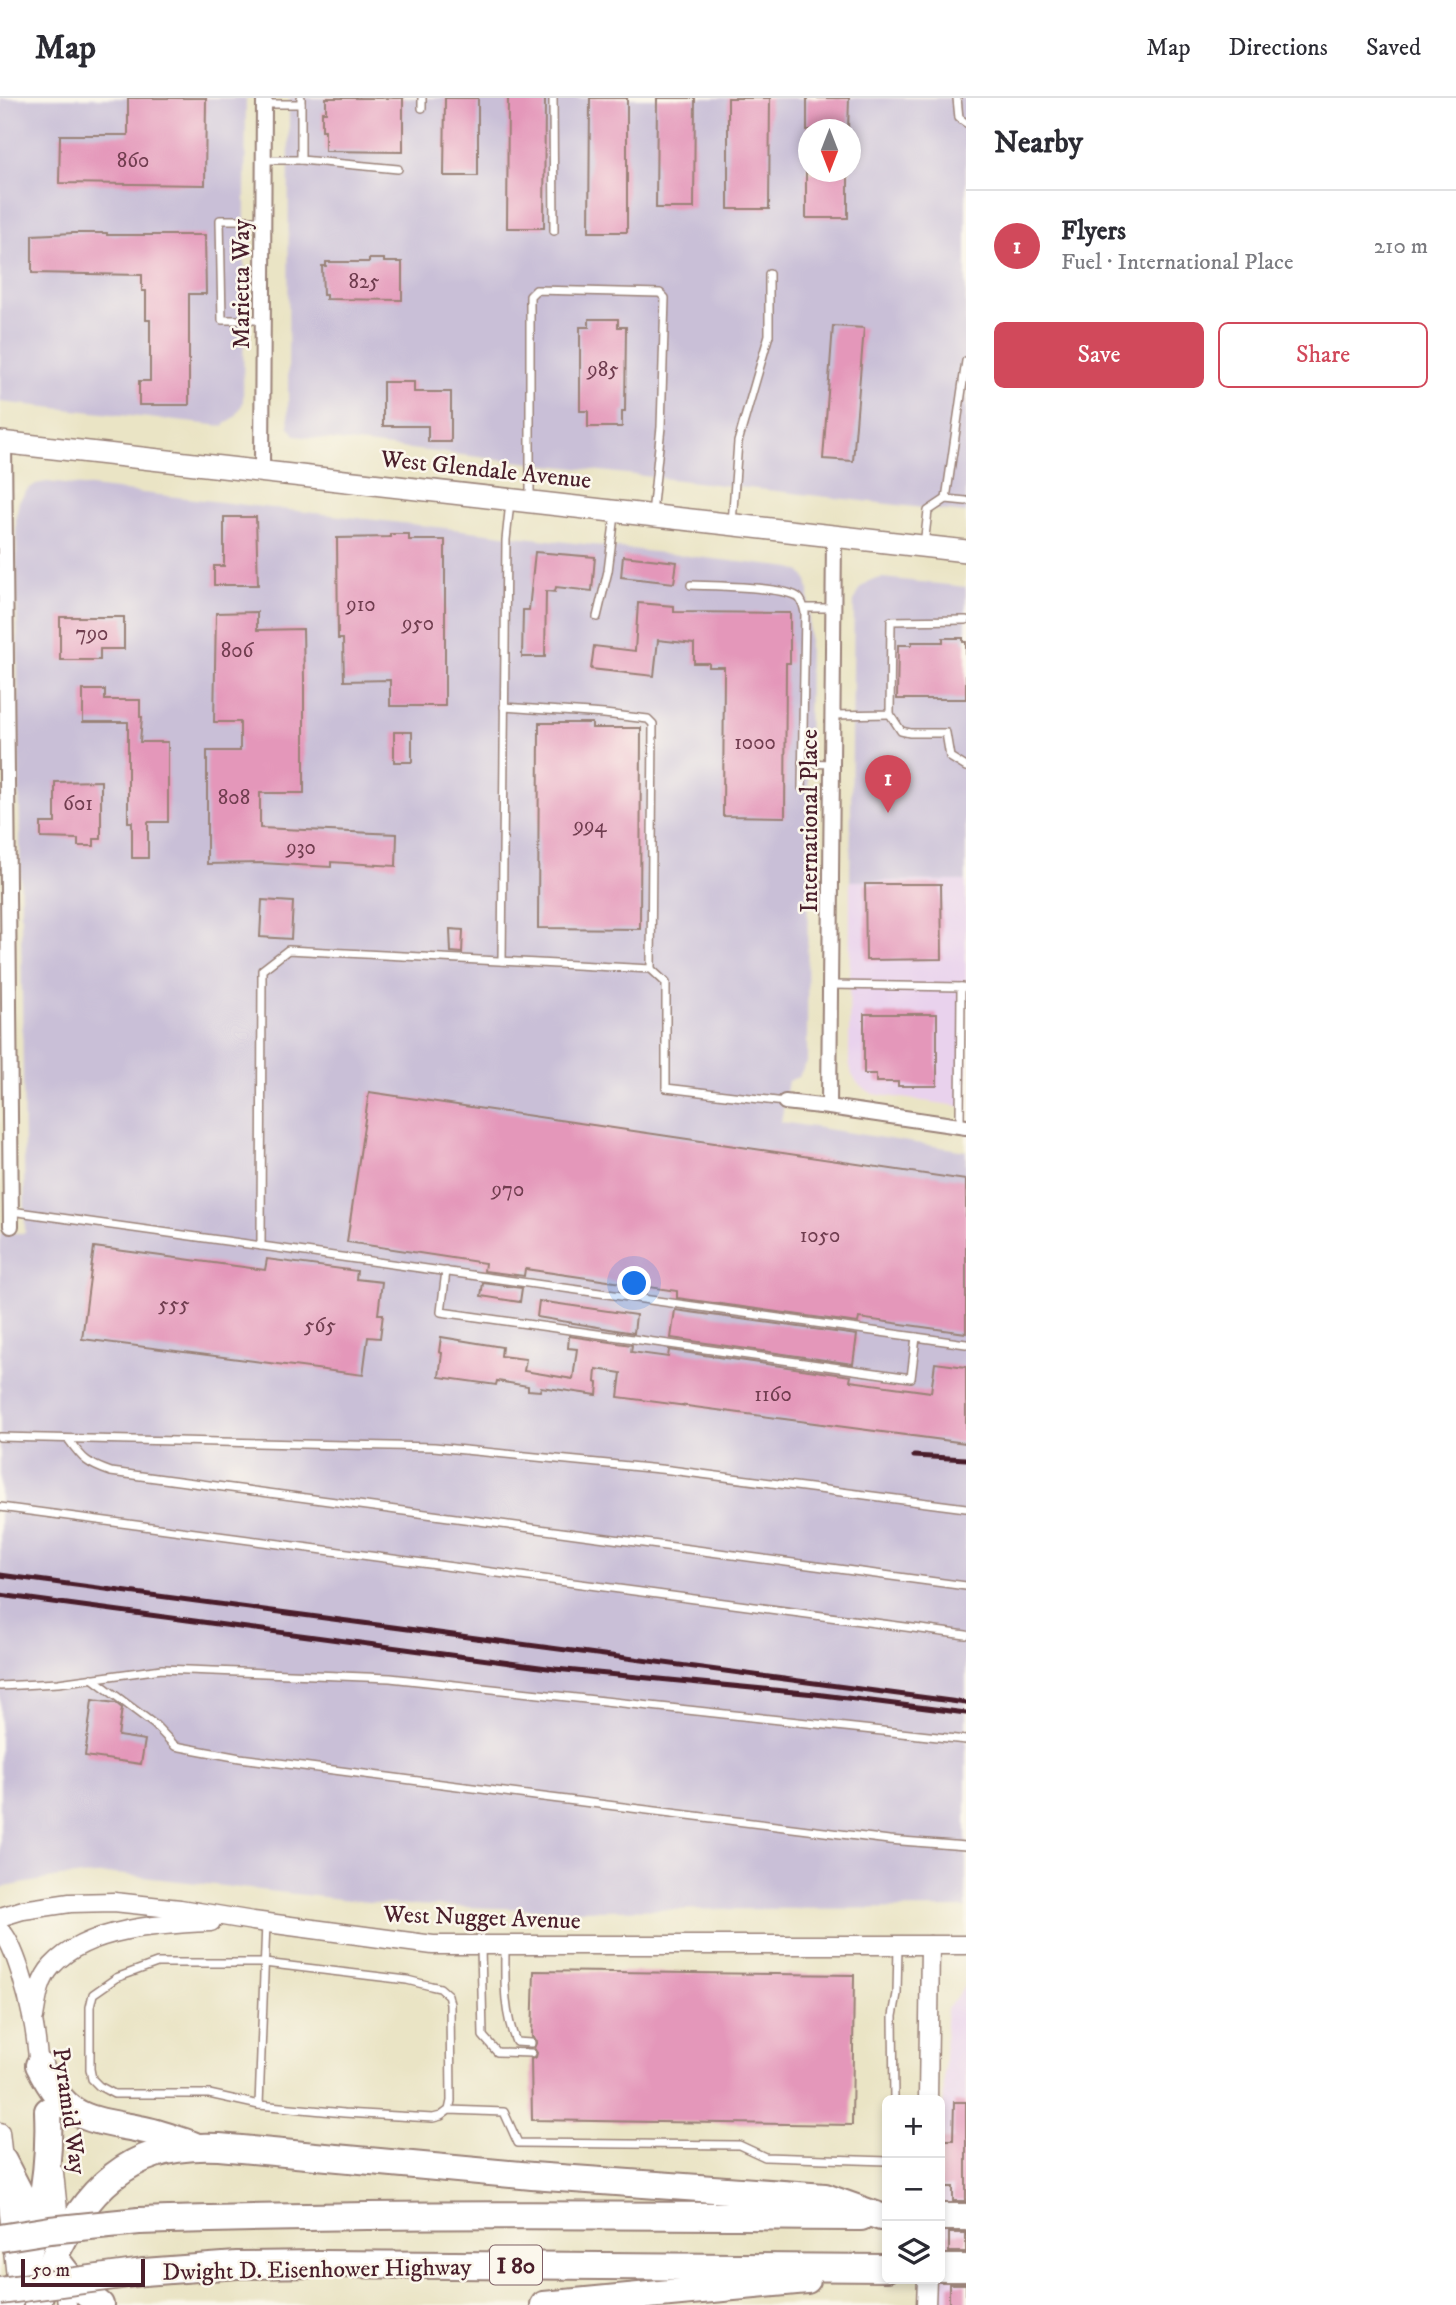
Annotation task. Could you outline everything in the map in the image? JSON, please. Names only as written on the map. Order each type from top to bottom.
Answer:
[{"type":"highway","points":[[39,2065],[50,2087],[63,2103],[82,2117],[143,2129],[198,2146]]},
{"type":"highway","points":[[37,2305],[33,2250],[48,2167],[48,2111]]},
{"type":"highway","points":[[11,2297],[33,2250],[118,2174],[153,2154],[175,2148],[198,2146],[532,2176],[825,2197],[882,2216]]},
{"type":"highway","points":[[3,2161],[36,2225]]},
{"type":"highway","name":"I 80","points":[[33,2250],[50,2230],[139,2221],[446,2215],[882,2217]]},
{"type":"highway","points":[[945,2217],[966,2217]]},
{"type":"highway","points":[[33,2250],[53,2305]]},
{"type":"highway","points":[[33,2250],[100,2305]]},
{"type":"highway","name":"Dwight D. Eisenhower Highway","points":[[11,2297],[144,2272],[237,2265],[882,2268]]},
{"type":"highway","points":[[945,2268],[966,2268]]},
{"type":"highway","points":[[544,2305],[679,2291],[772,2285],[882,2269]]},
{"type":"main road","name":"West Glendale Avenue","points":[[2,442],[966,551]]},
{"type":"street","name":"Marietta Way","points":[[262,471],[264,101]]},
{"type":"street","points":[[2,442],[5,1085],[11,1219]]},
{"type":"street","name":"International Place","points":[[829,1107],[834,536]]},
{"type":"street","points":[[785,1102],[963,1127]]},
{"type":"street","name":"West Nugget Avenue","points":[[0,1917],[23,1910],[70,1903],[114,1902],[180,1909],[396,1941],[481,1946],[966,1945]]},
{"type":"street","points":[[33,2021],[38,1992],[51,1966],[87,1943],[158,1924],[260,1922]]},
{"type":"street","name":"Pyramid Way","points":[[0,1930],[6,1935],[12,1948],[33,2021],[48,2111],[33,2250]]},
{"type":"street","points":[[929,2095],[930,1945]]},
{"type":"street","name":"Pyramid Way","points":[[0,2132],[3,2161],[33,2250],[67,2305]]},
{"type":"street","points":[[926,2305],[927,2284]]},
{"type":"lane","points":[[422,98],[422,108]]},
{"type":"lane","points":[[553,98],[554,231]]},
{"type":"lane","points":[[957,98],[959,118],[966,123]]},
{"type":"lane","points":[[264,101],[301,101],[301,160]]},
{"type":"lane","points":[[264,160],[301,160],[398,169]]},
{"type":"lane","points":[[263,320],[222,320],[220,220],[264,220]]},
{"type":"lane","points":[[732,524],[738,442],[769,335],[769,274]]},
{"type":"lane","points":[[502,961],[506,540],[520,499],[530,296],[536,290],[660,293],[665,298],[661,427],[652,515]]},
{"type":"lane","points":[[946,499],[966,361]]},
{"type":"lane","points":[[924,546],[928,511],[946,499],[966,501]]},
{"type":"lane","points":[[597,617],[608,571],[615,510]]},
{"type":"lane","points":[[691,585],[782,590],[798,596],[805,608],[802,788]]},
{"type":"lane","points":[[805,608],[833,608]]},
{"type":"lane","points":[[966,620],[891,621],[890,714],[901,731],[946,733],[950,757],[966,767]]},
{"type":"lane","points":[[504,707],[604,713],[648,719],[653,724],[651,969]]},
{"type":"lane","points":[[833,715],[890,714]]},
{"type":"lane","points":[[802,763],[832,764]]},
{"type":"lane","points":[[261,1246],[262,970],[288,950],[651,969],[666,983],[666,1088],[785,1102]]},
{"type":"lane","points":[[831,985],[964,987],[963,1127]]},
{"type":"lane","points":[[11,1219],[261,1246],[966,1344]]},
{"type":"lane","points":[[446,1271],[441,1312],[911,1378],[916,1336]]},
{"type":"lane","points":[[0,1437],[434,1447],[670,1470],[966,1508]]},
{"type":"lane","points":[[69,1440],[90,1465],[111,1472],[966,1586]]},
{"type":"lane","points":[[0,1507],[966,1635]]},
{"type":"lane","points":[[0,1686],[162,1669],[390,1678],[966,1740]]},
{"type":"lane","points":[[92,1678],[156,1725],[175,1746],[240,1758],[564,1800],[889,1840],[966,1846]]},
{"type":"lane","points":[[259,2105],[264,1963],[260,1922]]},
{"type":"lane","points":[[894,2095],[893,2016],[897,1994],[898,1945]]},
{"type":"lane","points":[[481,1946],[483,2036],[497,2052],[531,2053]]},
{"type":"lane","points":[[505,1946],[505,2004],[508,2024],[516,2042],[531,2043]]},
{"type":"lane","points":[[449,2110],[450,2004],[448,1995],[440,1988],[407,1980],[264,1963],[158,1964],[116,1978],[93,1994],[90,2007],[92,2079],[114,2094],[209,2094],[259,2105],[433,2119],[449,2110],[504,2112],[518,2143],[739,2145],[765,2157],[882,2161]]},
{"type":"shaded area","points":[[0,98],[246,98],[243,403],[236,416],[223,426],[0,402]]},
{"type":"shaded area","points":[[289,98],[966,98],[966,513],[296,436],[289,427]]},
{"type":"shaded area","points":[[47,482],[792,568],[801,572],[807,580],[807,1063],[798,1077],[788,1081],[781,1122],[966,1151],[966,1908],[561,1910],[386,1904],[116,1874],[59,1877],[0,1888],[0,1233],[25,1233],[16,518],[19,501],[27,490],[36,484]]},
{"type":"shaded area","points":[[883,578],[966,587],[966,881],[850,881],[854,600],[860,588],[871,580]]},
{"type":"shaded area","points":[[850,881],[966,881],[966,1107],[873,1094],[859,1085],[852,1075],[849,1061]]},
{"type":"shaded area","points":[[966,1984],[966,2305],[941,2305],[941,2284],[945,2284],[944,2095],[947,2009]]},
{"type":"building","points":[[128,98],[206,98],[205,185],[59,183],[60,135],[128,135]]},
{"type":"building","points":[[326,98],[403,98],[403,152],[325,151],[322,112],[326,112]]},
{"type":"building","points":[[445,98],[478,98],[478,176],[444,176]]},
{"type":"building","points":[[508,98],[545,98],[544,228],[507,228]]},
{"type":"building","points":[[590,98],[627,98],[627,232],[589,232]]},
{"type":"building","points":[[657,98],[695,98],[694,208],[656,208]]},
{"type":"building","points":[[728,98],[770,98],[769,209],[728,209]]},
{"type":"building","points":[[807,98],[849,98],[848,119],[807,119]]},
{"type":"building","points":[[806,182],[848,182],[848,218],[806,218]]},
{"type":"building","points":[[32,235],[205,235],[206,294],[189,294],[189,405],[139,405],[139,381],[150,381],[150,320],[146,320],[146,291],[142,291],[142,275],[32,273]]},
{"type":"building","points":[[369,259],[402,262],[402,300],[326,299],[326,295],[323,295],[322,266],[326,266],[326,262],[369,262]]},
{"type":"building","points":[[589,319],[618,319],[618,327],[626,327],[625,411],[622,411],[622,427],[588,427],[588,411],[580,411],[580,327],[589,327]]},
{"type":"building","points":[[833,326],[864,328],[853,461],[823,459]]},
{"type":"building","points":[[383,382],[414,382],[414,392],[451,392],[451,442],[428,442],[428,426],[383,426]]},
{"type":"building","points":[[224,517],[256,517],[258,585],[214,585],[214,566],[224,566]]},
{"type":"building","points":[[390,534],[409,534],[409,540],[445,540],[445,706],[390,706],[390,680],[344,681],[343,639],[338,639],[337,538],[390,537]]},
{"type":"building","points":[[535,552],[595,557],[592,591],[556,587],[555,592],[546,591],[545,657],[522,657],[523,610],[529,610]]},
{"type":"building","points":[[623,556],[677,562],[674,583],[621,577]]},
{"type":"building","points":[[638,603],[674,606],[674,612],[790,613],[790,663],[786,663],[785,817],[723,816],[724,667],[694,663],[694,644],[658,640],[654,676],[591,669],[594,646],[635,651]]},
{"type":"building","points":[[257,612],[257,630],[303,629],[304,679],[304,793],[260,793],[260,828],[397,834],[396,866],[331,862],[331,867],[261,863],[207,864],[207,751],[240,751],[240,722],[214,722],[216,613]]},
{"type":"building","points":[[60,617],[124,617],[124,649],[100,649],[100,660],[60,660]]},
{"type":"building","points":[[943,638],[963,638],[963,642],[966,642],[966,699],[897,699],[898,645],[943,642]]},
{"type":"building","points":[[83,690],[105,690],[105,700],[140,700],[140,742],[168,742],[168,822],[148,822],[148,858],[132,858],[132,822],[128,822],[128,722],[83,722]]},
{"type":"building","points":[[539,723],[592,723],[592,728],[641,728],[640,929],[538,928]]},
{"type":"building","points":[[394,732],[412,732],[412,762],[394,762]]},
{"type":"building","points":[[101,781],[101,839],[94,839],[94,846],[78,846],[78,839],[41,838],[41,823],[55,823],[55,782]]},
{"type":"building","points":[[865,884],[941,884],[942,959],[866,960]]},
{"type":"building","points":[[262,900],[293,902],[291,939],[260,937]]},
{"type":"building","points":[[450,929],[463,930],[462,953],[451,952]]},
{"type":"building","points":[[864,1014],[937,1014],[937,1086],[898,1086],[898,1082],[876,1082],[876,1074],[864,1074]]},
{"type":"building","points":[[369,1092],[966,1180],[966,1333],[859,1318],[858,1323],[677,1298],[677,1291],[525,1269],[524,1276],[484,1271],[485,1263],[347,1242]]},
{"type":"building","points":[[94,1247],[265,1270],[267,1259],[357,1271],[356,1279],[382,1282],[378,1314],[383,1314],[380,1338],[368,1337],[363,1375],[82,1339]]},
{"type":"building","points":[[483,1283],[522,1288],[520,1302],[481,1296]]},
{"type":"building","points":[[539,1301],[636,1315],[634,1333],[537,1317]]},
{"type":"building","points":[[675,1310],[857,1335],[853,1364],[671,1338]]},
{"type":"building","points":[[569,1336],[632,1345],[631,1352],[668,1357],[669,1350],[851,1376],[850,1381],[931,1392],[935,1363],[966,1367],[966,1443],[618,1397],[621,1373],[596,1369],[597,1395],[541,1387],[540,1391],[528,1390],[528,1386],[497,1381],[496,1385],[439,1377],[441,1337],[502,1347],[501,1356],[526,1359],[524,1371],[573,1379],[577,1349],[568,1348]]},
{"type":"building","points":[[92,1700],[116,1703],[122,1708],[118,1736],[145,1740],[141,1764],[85,1756]]},
{"type":"building","points":[[534,1971],[854,1975],[852,2125],[532,2120],[531,2059],[536,2057],[537,2053],[534,2048],[537,2041],[532,2037]]},
{"type":"building","points":[[954,2102],[966,2102],[966,2201],[953,2201],[953,2187],[945,2187],[945,2140],[953,2140]]},
{"type":"building","points":[[949,2233],[966,2233],[966,2252],[949,2252]]},
{"type":"building","points":[[949,2284],[966,2284],[966,2305],[949,2305]]},
{"type":"railway","points":[[914,1456],[966,1459]]},
{"type":"railway","points":[[0,1575],[966,1703]]},
{"type":"railway","points":[[0,1595],[555,1669],[815,1694],[966,1713]]},
{"type":"place","name":"Flyers","points":[[888,813]]}]
